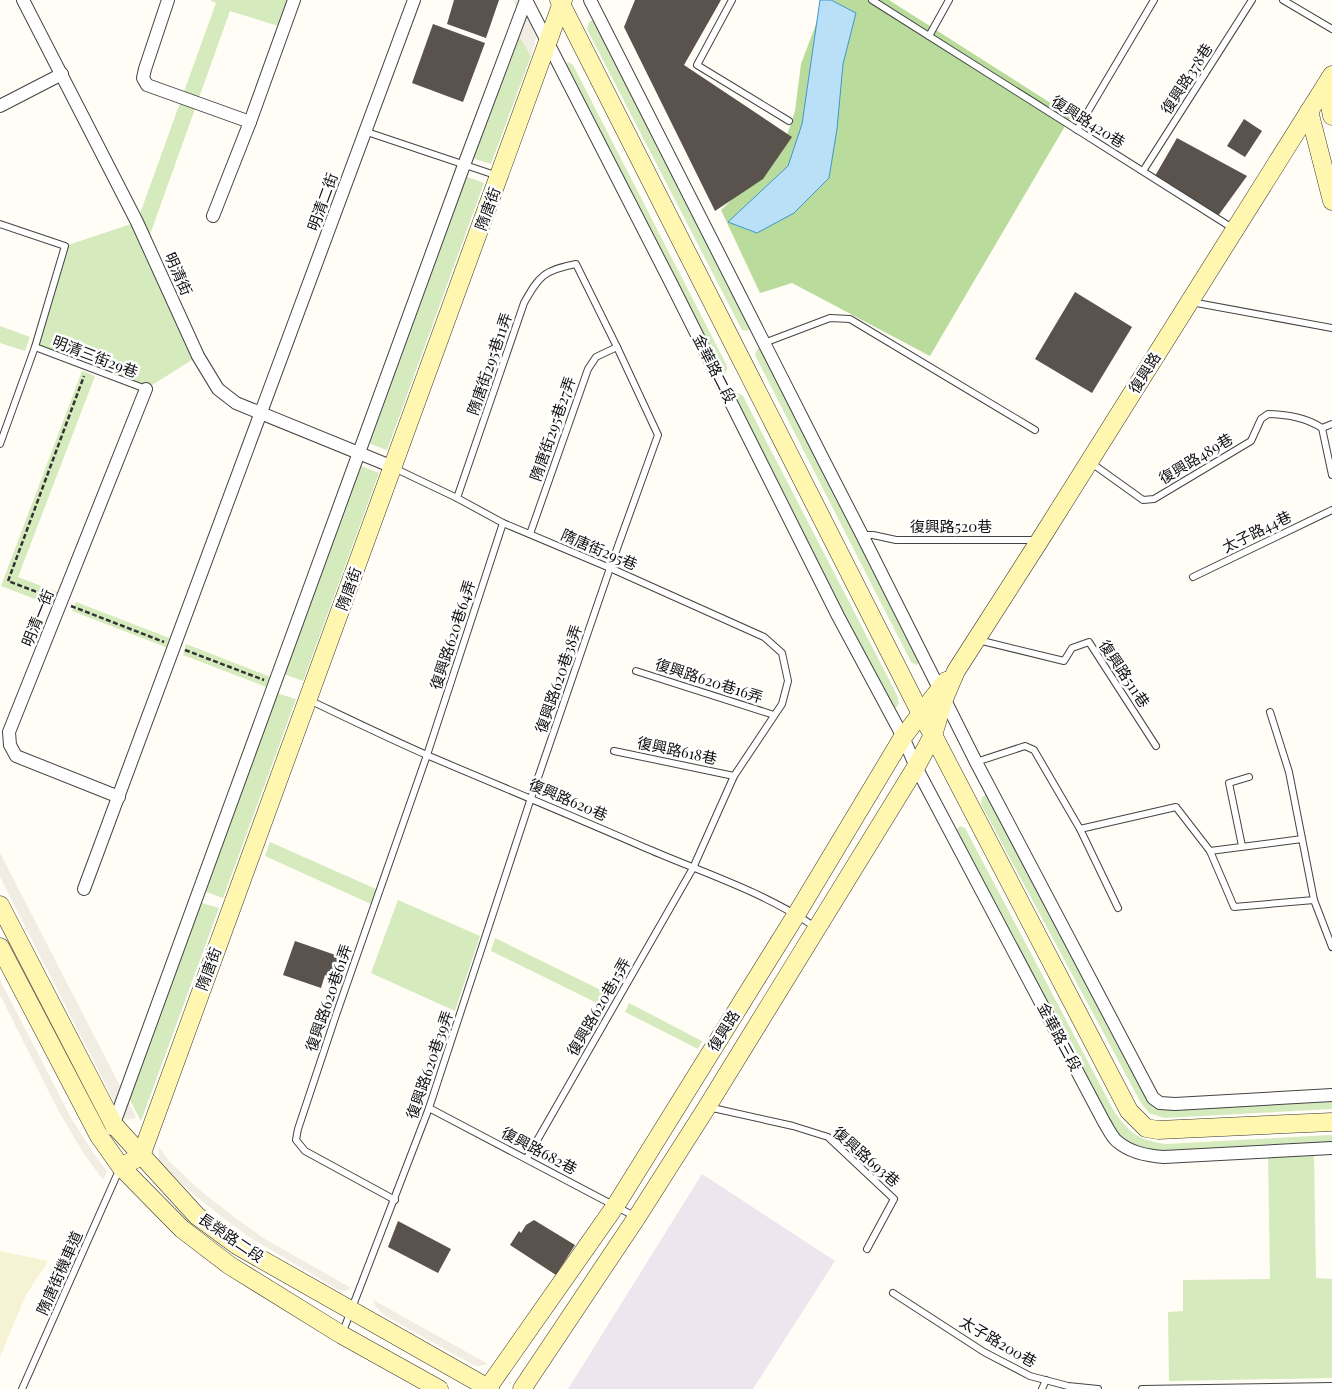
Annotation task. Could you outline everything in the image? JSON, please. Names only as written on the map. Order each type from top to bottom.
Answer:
[{"type":"street","name":"明清街","points":[[23,0],[137,222],[198,356],[218,389],[236,404],[393,467]]},
{"type":"street","points":[[168,0],[145,69],[143,78],[147,85],[250,122]]},
{"type":"street","points":[[212,216],[250,122],[294,0]]},
{"type":"street","name":"明清二街","points":[[261,414],[367,132],[414,0]]},
{"type":"street","points":[[106,1146],[526,0]]},
{"type":"street","name":"金華路二段","points":[[526,0],[838,616],[903,737]]},
{"type":"street","points":[[590,0],[976,762],[1153,1098],[1160,1103],[1174,1104],[1332,1095]]},
{"type":"street","name":"金華路二段","points":[[561,2],[920,714],[933,734]]},
{"type":"street","name":"隋唐街","points":[[141,1156],[499,177],[561,2]]},
{"type":"street","points":[[0,106],[62,74]]},
{"type":"street","points":[[1329,80],[1332,116]]},
{"type":"street","name":"復興路","points":[[488,1388],[616,1205],[903,737],[920,714],[942,694],[1329,80]]},
{"type":"street","points":[[1309,111],[1332,201]]},
{"type":"street","name":"明清一街","points":[[119,797],[16,756],[10,745],[9,732],[146,389]]},
{"type":"street","points":[[84,889],[261,414]]},
{"type":"street","name":"復興路","points":[[522,1389],[707,1107],[916,767],[933,734],[942,694]]},
{"type":"street","name":"金華路三段","points":[[933,734],[1129,1111],[1136,1120],[1146,1128],[1158,1130],[1332,1122]]},
{"type":"street","name":"金華路三段","points":[[903,737],[916,767],[1104,1122],[1117,1141],[1147,1156],[1164,1157],[1332,1148]]},
{"type":"street","name":"長榮路二段","points":[[0,905],[36,978],[114,1125],[196,1216],[238,1246],[488,1388]]},
{"type":"street","name":"長榮路二段","points":[[0,947],[99,1136],[120,1167],[188,1234],[230,1265],[342,1336],[439,1389]]},
{"type":"street","points":[[21,987],[36,978]]},
{"type":"street","points":[[120,1167],[141,1156]]},
{"type":"lane","points":[[732,0],[697,65],[789,121]]},
{"type":"lane","name":"復興路420巷","points":[[872,0],[1235,229]]},
{"type":"lane","points":[[929,36],[949,0]]},
{"type":"lane","points":[[1077,130],[1154,0]]},
{"type":"lane","name":"復興路378巷","points":[[1143,171],[1252,0]]},
{"type":"lane","points":[[1283,0],[1332,29]]},
{"type":"lane","points":[[367,132],[499,177]]},
{"type":"lane","name":"明清三街29巷","points":[[0,224],[65,246],[35,347],[0,444]]},
{"type":"lane","name":"隋唐街295巷11弄","points":[[457,498],[524,303],[535,283],[554,268],[576,264],[617,347]]},
{"type":"lane","points":[[1190,302],[1332,328]]},
{"type":"lane","points":[[764,343],[830,318],[850,319],[1035,430]]},
{"type":"lane","name":"明清三街29巷","points":[[35,347],[146,389]]},
{"type":"lane","name":"復興路620巷38弄","points":[[531,798],[658,435],[617,347]]},
{"type":"lane","name":"隋唐街295巷27弄","points":[[530,534],[588,369],[596,357],[617,347]]},
{"type":"lane","name":"復興路489巷","points":[[1088,462],[1143,500],[1154,499],[1251,441],[1261,419],[1268,414],[1292,415],[1313,421],[1322,428]]},
{"type":"lane","points":[[1332,424],[1322,428],[1332,475]]},
{"type":"lane","name":"隋唐街295巷","points":[[393,467],[503,523],[610,568],[764,638],[782,653],[785,664]]},
{"type":"lane","name":"太子路44巷","points":[[1194,578],[1332,510]]},
{"type":"lane","name":"復興路620巷64弄","points":[[427,755],[503,523]]},
{"type":"lane","name":"復興路520巷","points":[[862,535],[873,535],[896,540],[1040,540]]},
{"type":"lane","name":"復興路511巷","points":[[977,639],[1064,661],[1072,648],[1089,642],[1156,746]]},
{"type":"lane","name":"復興路620巷16弄","points":[[693,868],[734,776],[782,704],[788,681],[785,664]]},
{"type":"lane","name":"復興路620巷16弄","points":[[636,671],[774,715]]},
{"type":"lane","name":"復興路620巷","points":[[308,700],[427,755],[758,894],[796,914],[816,928]]},
{"type":"lane","points":[[1270,712],[1289,772],[1314,900],[1332,947]]},
{"type":"lane","points":[[976,762],[1025,746],[1034,750],[1080,829],[1118,908]]},
{"type":"lane","name":"復興路618巷","points":[[614,751],[734,776]]},
{"type":"lane","name":"復興路620巷61弄","points":[[395,1200],[305,1151],[296,1140],[336,1015],[427,755]]},
{"type":"lane","points":[[1242,846],[1229,783],[1249,776]]},
{"type":"lane","name":"復興路620巷39弄","points":[[342,1336],[429,1108],[531,798]]},
{"type":"lane","points":[[1080,829],[1176,807],[1210,851],[1234,907],[1314,900]]},
{"type":"lane","points":[[1210,851],[1302,839]]},
{"type":"lane","name":"復興路620巷15弄","points":[[527,1158],[693,868]]},
{"type":"lane","name":"復興路693巷","points":[[707,1107],[793,1126],[828,1137],[894,1199],[867,1249]]},
{"type":"lane","name":"復興路682巷","points":[[429,1108],[636,1217]]},
{"type":"lane","name":"隋唐街機車道","points":[[22,1389],[120,1167]]},
{"type":"lane","name":"太子路200巷","points":[[894,1293],[984,1352],[1030,1376],[1068,1386],[1098,1389]]},
{"type":"lane","points":[[1042,1389],[1046,1380]]},
{"type":"lane","points":[[1142,1389],[1332,1387]]},
{"type":"path","points":[[88,367],[8,581],[275,684]]},
{"type":"shaded area","points":[[513,0],[521,0],[537,35],[531,56],[514,28],[519,12]]},
{"type":"shaded area","points":[[0,853],[136,1117],[133,1119],[125,1119],[121,1115],[0,877]]},
{"type":"shaded area","points":[[0,980],[71,1118],[107,1171],[103,1180],[82,1151],[57,1108],[0,995]]},
{"type":"shaded area","points":[[159,1147],[169,1161],[196,1187],[238,1220],[265,1239],[351,1288],[346,1291],[339,1290],[249,1237],[234,1226],[195,1196],[164,1167],[159,1161]]},
{"type":"shaded area","points":[[702,1174],[835,1261],[753,1389],[568,1389]]},
{"type":"shaded area","points":[[0,1251],[48,1261],[25,1297],[0,1357]]},
{"type":"shaded area","points":[[373,1300],[488,1364],[475,1366],[384,1315],[376,1307]]},
{"type":"green space","points":[[210,0],[294,0],[285,28],[230,11],[147,243],[198,356],[146,389],[35,347],[65,246],[137,222],[216,3]]},
{"type":"green space","points":[[825,0],[889,0],[1071,116],[930,356],[792,283],[760,293],[721,210],[781,153],[795,111],[801,64]]},
{"type":"green space","points":[[594,20],[750,328],[747,331],[742,330],[587,29],[589,22]]},
{"type":"green space","points":[[517,32],[531,56],[491,164],[472,158]]},
{"type":"green space","points":[[568,62],[573,65],[727,366],[725,373],[721,373],[565,64]]},
{"type":"green space","points":[[465,176],[484,183],[387,450],[368,443]]},
{"type":"green space","points":[[0,326],[30,337],[25,351],[0,343]]},
{"type":"green space","points":[[757,349],[763,350],[920,662],[916,665],[911,662],[755,355]]},
{"type":"green space","points":[[82,371],[95,376],[18,577],[62,594],[56,607],[1,586]]},
{"type":"green space","points":[[738,393],[743,396],[897,695],[899,703],[896,708],[888,705],[734,396]]},
{"type":"green space","points":[[359,465],[379,473],[303,681],[284,674]]},
{"type":"green space","points":[[76,602],[172,639],[168,648],[72,611]]},
{"type":"green space","points":[[186,644],[273,678],[269,688],[183,655]]},
{"type":"green space","points":[[276,693],[296,699],[223,898],[204,891]]},
{"type":"green space","points":[[988,794],[1151,1103],[1332,1100],[1332,1109],[1164,1118],[1149,1113],[1141,1103],[981,804],[982,797]]},
{"type":"green space","points":[[960,826],[965,828],[1115,1113],[1126,1127],[1149,1141],[1166,1144],[1332,1135],[1332,1144],[1178,1153],[1147,1151],[1126,1142],[1118,1135],[956,830]]},
{"type":"green space","points":[[270,842],[376,889],[371,904],[265,856]]},
{"type":"green space","points":[[398,900],[480,936],[455,1011],[371,973]]},
{"type":"green space","points":[[199,902],[219,908],[141,1121],[128,1096]]},
{"type":"green space","points":[[495,938],[609,994],[603,1006],[491,951]]},
{"type":"green space","points":[[629,1003],[702,1041],[698,1049],[625,1012]]},
{"type":"green space","points":[[1314,1152],[1316,1278],[1332,1279],[1332,1378],[1169,1381],[1168,1312],[1183,1311],[1183,1280],[1270,1279],[1268,1153]]},
{"type":"water","points":[[820,0],[831,0],[856,13],[843,64],[837,129],[829,178],[794,213],[757,233],[728,222],[788,166],[802,124]]},
{"type":"building","points":[[454,0],[499,0],[486,38],[447,24]]},
{"type":"building","points":[[635,0],[721,0],[684,65],[792,137],[763,179],[715,211],[624,27]]},
{"type":"building","points":[[433,24],[485,43],[463,102],[412,83]]},
{"type":"building","points":[[1244,119],[1262,131],[1245,157],[1227,146]]},
{"type":"building","points":[[1177,138],[1247,176],[1218,216],[1155,176]]},
{"type":"building","points":[[1075,292],[1132,327],[1092,393],[1035,359]]},
{"type":"building","points":[[295,941],[347,959],[339,980],[325,975],[321,988],[283,975]]},
{"type":"building","points":[[534,1220],[575,1245],[556,1275],[510,1245],[519,1231],[521,1233],[526,1225]]},
{"type":"building","points":[[398,1221],[451,1249],[438,1273],[388,1247]]}]
